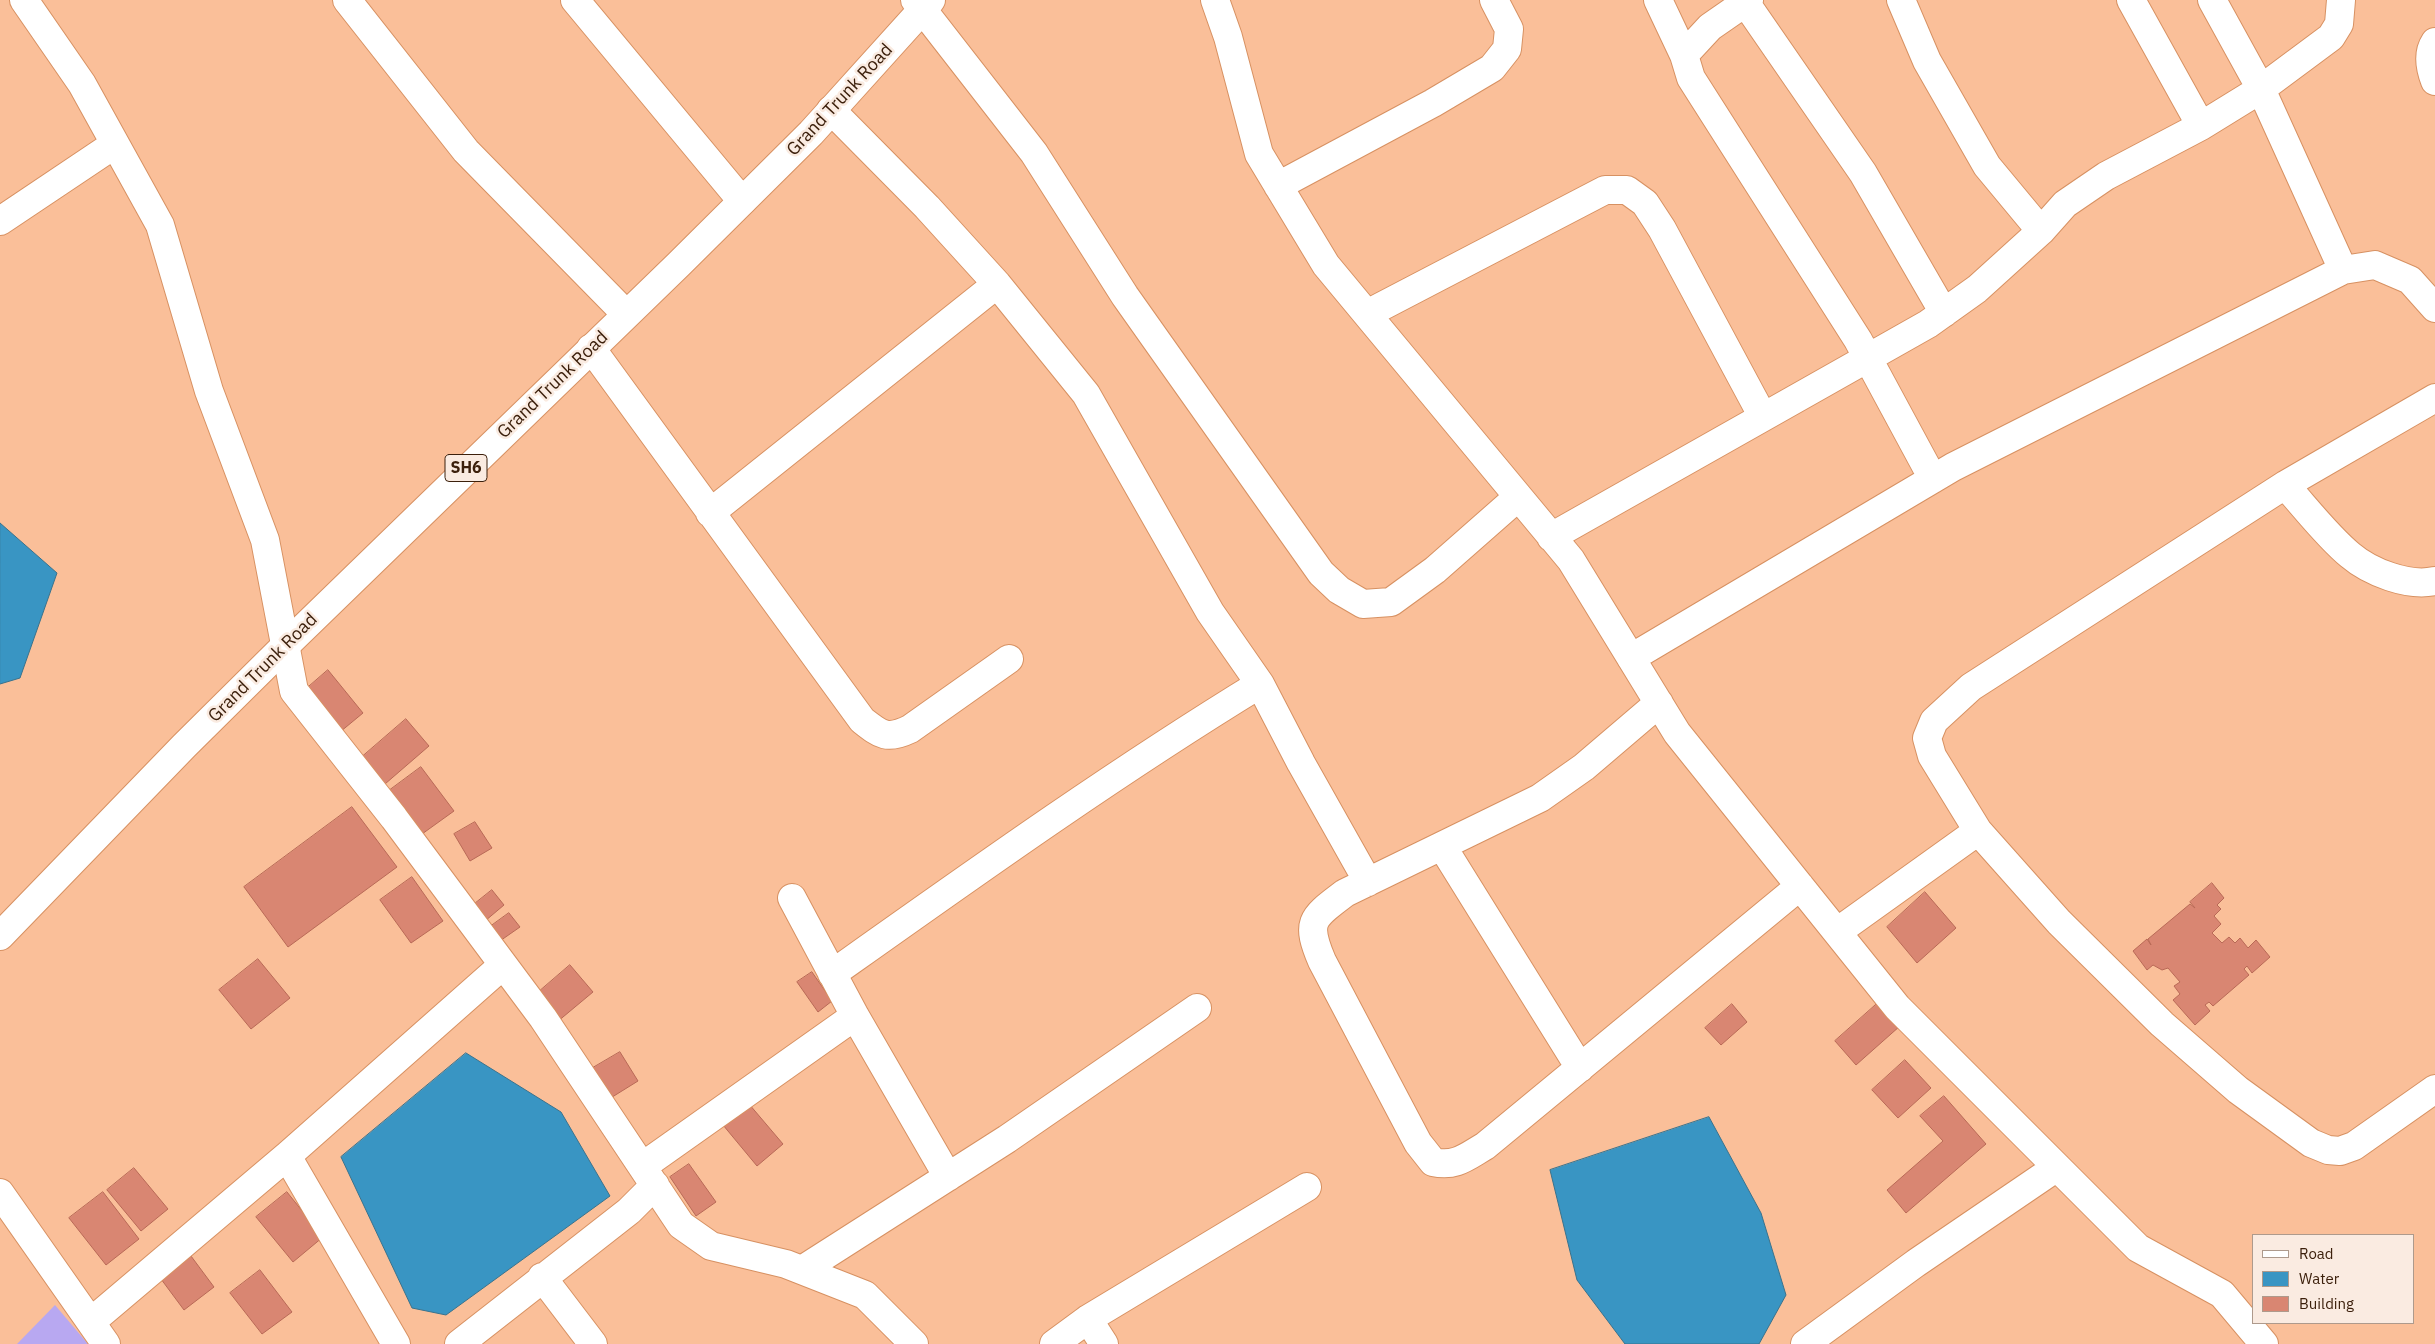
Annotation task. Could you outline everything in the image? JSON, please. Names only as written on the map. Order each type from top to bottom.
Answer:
[{"type":"street","points":[[24,0],[82,84],[160,226],[209,391],[265,540],[294,691],[394,818],[543,1018],[681,1224],[711,1246],[786,1264],[866,1295],[914,1344]]},
{"type":"street","points":[[347,0],[466,150],[626,314]]},
{"type":"street","points":[[575,0],[742,201]]},
{"type":"street","points":[[1215,0],[1228,37],[1259,154],[1326,265],[1571,560],[1677,733],[1897,1007],[2138,1248],[2222,1294],[2264,1344]]},
{"type":"street","points":[[1278,186],[1433,103],[1492,68],[1507,49],[1509,29],[1494,0]]},
{"type":"street","points":[[1658,0],[1684,55],[1691,78],[1868,358],[1933,479]]},
{"type":"street","points":[[1901,0],[1927,62],[1971,141],[1987,166],[2041,231]]},
{"type":"street","points":[[2131,0],[2201,126]]},
{"type":"street","points":[[2212,0],[2261,89],[2343,270]]},
{"type":"street","points":[[1551,537],[1944,313],[1977,289],[2041,231],[2066,204],[2106,176],[2201,126],[2261,89],[2331,37],[2339,24],[2341,0]]},
{"type":"street","points":[[1684,55],[1710,27],[1747,1],[1863,173],[1944,313]]},
{"type":"street","points":[[923,3],[1034,153],[1125,296],[1321,573],[1339,590],[1363,604],[1391,602],[1436,570],[1518,497]]},
{"type":"street","name":"Grand Trunk Road","points":[[0,936],[184,746],[742,201],[831,110],[923,3]]},
{"type":"street","points":[[2435,42],[2431,48],[2430,67],[2435,81]]},
{"type":"street","points":[[831,110],[927,207],[997,284],[1086,394],[1210,612],[1260,684],[1301,763],[1368,882]]},
{"type":"street","points":[[0,221],[115,144]]},
{"type":"street","points":[[1367,314],[1605,190],[1627,190],[1645,203],[1662,229],[1763,417]]},
{"type":"street","points":[[1631,658],[1953,467],[2343,270],[2375,264],[2410,280],[2435,308]]},
{"type":"street","points":[[710,513],[997,284]]},
{"type":"street","points":[[591,348],[862,720],[879,734],[895,736],[910,730],[1009,659]]},
{"type":"street","points":[[2435,398],[2285,485],[1971,687],[1934,721],[1927,738],[1932,756],[1978,831],[2059,922],[2162,1024],[2238,1090],[2311,1143],[2328,1150],[2340,1152],[2354,1146],[2435,1089]]},
{"type":"street","points":[[2285,485],[2350,556],[2390,579],[2429,583],[2435,581]]},
{"type":"street","points":[[832,974],[1054,817],[1188,728],[1260,684]]},
{"type":"street","points":[[1659,703],[1584,766],[1540,798],[1345,893],[1323,909],[1314,922],[1312,937],[1322,961],[1418,1143],[1433,1162],[1447,1165],[1462,1160],[1485,1146],[1800,886]]},
{"type":"street","points":[[1837,932],[1978,831]]},
{"type":"street","points":[[1442,846],[1580,1068]]},
{"type":"street","points":[[792,898],[832,974],[948,1177]]},
{"type":"street","points":[[92,1321],[287,1156],[503,965]]},
{"type":"street","points":[[802,1270],[1007,1139],[1197,1008]]},
{"type":"street","points":[[459,1344],[542,1277],[629,1211],[649,1176],[856,1016]]},
{"type":"street","points":[[287,1156],[396,1344]]},
{"type":"street","points":[[1805,1344],[1916,1263],[2057,1167]]},
{"type":"street","points":[[1054,1344],[1088,1319],[1307,1187]]},
{"type":"street","points":[[0,1193],[92,1321],[106,1344]]},
{"type":"street","points":[[542,1277],[593,1344]]},
{"type":"street","points":[[1088,1319],[1104,1344]]},
{"type":"shaded area","points":[[55,1305],[88,1344],[17,1344]]},
{"type":"water","points":[[0,523],[57,573],[20,678],[0,684]]},
{"type":"water","points":[[466,1053],[561,1112],[610,1196],[446,1315],[412,1308],[341,1157]]},
{"type":"water","points":[[1709,1117],[1761,1213],[1786,1295],[1759,1344],[1625,1344],[1577,1280],[1550,1170]]},
{"type":"building","points":[[328,670],[363,713],[340,732],[305,690]]},
{"type":"building","points":[[406,719],[429,746],[385,784],[362,757]]},
{"type":"building","points":[[421,767],[454,811],[422,834],[390,790]]},
{"type":"building","points":[[352,807],[397,867],[288,947],[244,887]]},
{"type":"building","points":[[475,822],[492,848],[470,861],[454,834]]},
{"type":"building","points":[[412,877],[443,921],[411,943],[380,900]]},
{"type":"building","points":[[2212,883],[2224,898],[2217,905],[2221,909],[2214,916],[2221,924],[2212,933],[2222,943],[2229,937],[2235,943],[2240,938],[2248,948],[2256,940],[2270,957],[2252,973],[2247,966],[2244,969],[2249,975],[2213,1006],[2209,1002],[2205,1005],[2210,1011],[2195,1025],[2173,1000],[2180,994],[2174,986],[2180,982],[2168,968],[2162,970],[2153,965],[2147,970],[2133,951],[2147,939],[2151,945],[2148,939],[2190,904],[2195,908],[2190,902]]},
{"type":"building","points":[[492,890],[504,905],[485,921],[472,906]]},
{"type":"building","points":[[1925,892],[1956,928],[1917,963],[1887,927]]},
{"type":"building","points":[[509,913],[520,927],[497,943],[487,929]]},
{"type":"building","points":[[258,959],[290,998],[251,1029],[219,990]]},
{"type":"building","points":[[570,965],[593,992],[557,1022],[534,996]]},
{"type":"building","points":[[812,972],[832,1001],[818,1012],[797,982]]},
{"type":"building","points":[[1879,1002],[1900,1026],[1856,1065],[1835,1041]]},
{"type":"building","points":[[1732,1004],[1747,1022],[1721,1045],[1705,1028]]},
{"type":"building","points":[[620,1052],[638,1081],[609,1099],[591,1069]]},
{"type":"building","points":[[1905,1060],[1931,1088],[1898,1118],[1872,1090]]},
{"type":"building","points":[[1944,1096],[1986,1144],[1906,1213],[1887,1190],[1943,1141],[1920,1116]]},
{"type":"building","points":[[749,1104],[783,1144],[757,1166],[723,1125]]},
{"type":"building","points":[[689,1164],[716,1202],[696,1216],[670,1177]]},
{"type":"building","points":[[134,1168],[168,1209],[141,1231],[107,1190]]},
{"type":"building","points":[[103,1192],[139,1239],[106,1265],[69,1218]]},
{"type":"building","points":[[287,1192],[323,1237],[293,1262],[256,1217]]},
{"type":"building","points":[[188,1252],[214,1287],[184,1310],[158,1275]]},
{"type":"building","points":[[260,1270],[292,1312],[262,1334],[230,1293]]}]
